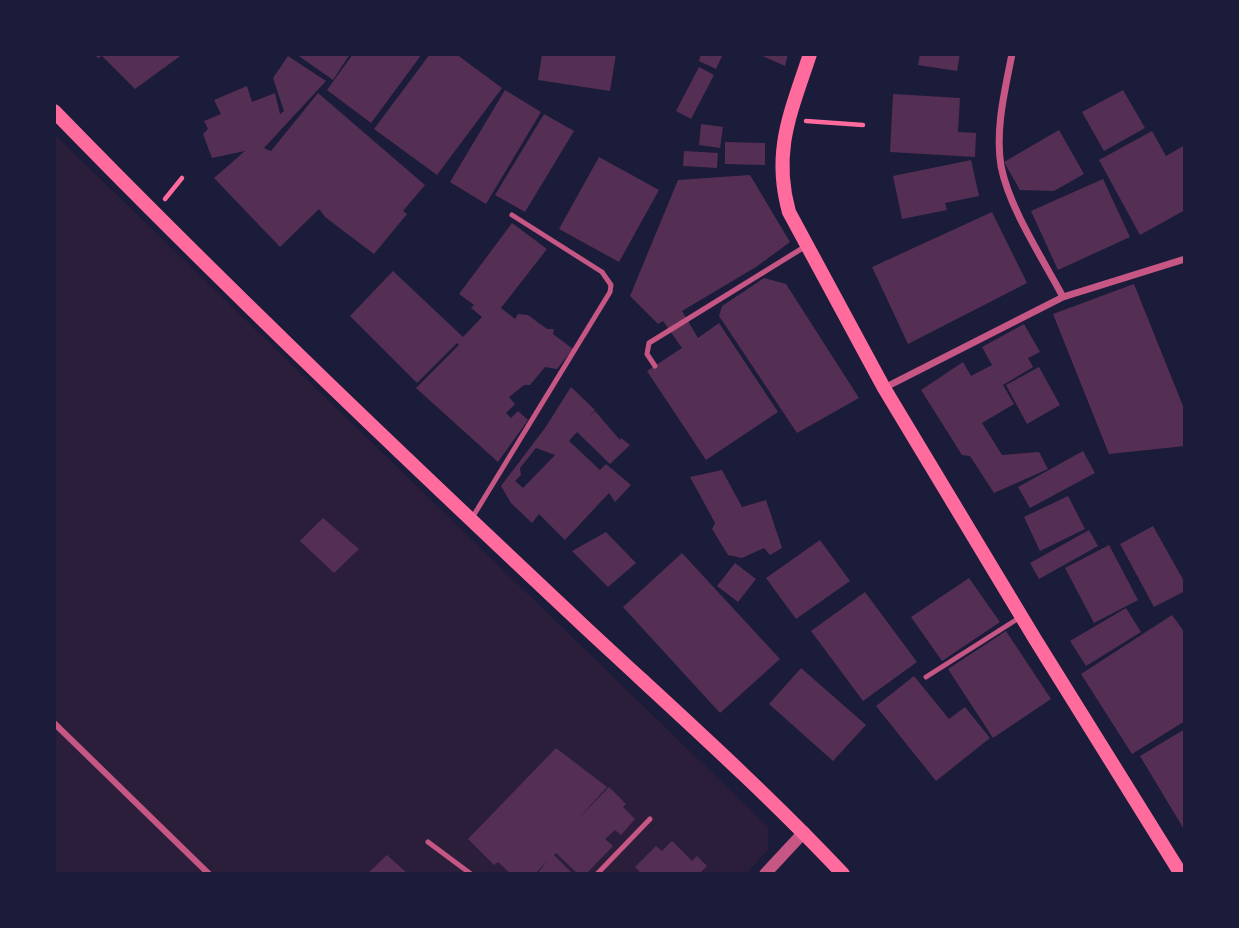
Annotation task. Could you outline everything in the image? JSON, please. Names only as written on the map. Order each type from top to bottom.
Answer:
[{"type":"main road","points":[[810,54],[781,150],[781,183],[789,212],[884,387],[1181,874]]},
{"type":"main road","points":[[54,111],[163,223],[804,832],[843,874]]},
{"type":"street","points":[[1012,54],[1002,107],[1002,167],[1013,200],[1063,297]]},
{"type":"street","points":[[884,387],[1063,297],[1185,259]]},
{"type":"street","points":[[54,723],[209,874]]},
{"type":"street","points":[[765,874],[804,832]]},
{"type":"lane","points":[[472,518],[610,292],[611,285],[602,272],[512,215]]},
{"type":"lane","points":[[655,366],[647,354],[649,343],[806,246]]},
{"type":"lane","points":[[926,677],[1022,616]]},
{"type":"lane","points":[[597,874],[650,819]]},
{"type":"lane","points":[[428,842],[471,874]]},
{"type":"path","points":[[806,121],[863,125]]},
{"type":"shaded area","points":[[54,134],[768,827],[768,850],[746,874],[54,874]]},
{"type":"building","points":[[94,54],[183,54],[135,89],[102,56],[98,58]]},
{"type":"building","points":[[296,54],[350,54],[333,80]]},
{"type":"building","points":[[353,54],[422,54],[371,123],[327,90]]},
{"type":"building","points":[[430,54],[456,54],[502,88],[437,175],[374,129]]},
{"type":"building","points":[[542,54],[616,54],[610,91],[538,80]]},
{"type":"building","points":[[701,54],[723,54],[716,69],[699,61]]},
{"type":"building","points":[[758,54],[788,54],[785,66]]},
{"type":"building","points":[[920,54],[960,54],[957,71],[918,65]]},
{"type":"building","points":[[288,56],[326,81],[264,148],[271,151],[318,93],[425,185],[403,211],[407,214],[374,254],[325,217],[319,209],[280,247],[214,178],[245,151],[212,158],[203,134],[208,129],[204,121],[221,114],[214,100],[247,86],[252,102],[275,93],[280,114],[284,111],[273,78]]},
{"type":"building","points":[[699,67],[714,75],[691,119],[676,111]]},
{"type":"building","points":[[505,90],[541,112],[486,204],[450,182]]},
{"type":"building","points":[[1123,90],[1145,128],[1104,151],[1082,112]]},
{"type":"building","points":[[893,94],[960,98],[958,132],[976,133],[975,157],[890,152]]},
{"type":"building","points":[[544,114],[574,131],[525,212],[495,195]]},
{"type":"building","points":[[701,124],[723,127],[720,148],[699,145]]},
{"type":"building","points":[[1059,130],[1084,174],[1054,191],[1020,190],[1004,162]]},
{"type":"building","points":[[1152,131],[1166,156],[1185,145],[1185,210],[1140,235],[1099,160]]},
{"type":"building","points":[[725,142],[765,143],[765,165],[725,164]]},
{"type":"building","points":[[684,151],[718,153],[717,168],[683,166]]},
{"type":"building","points":[[599,157],[659,190],[619,262],[559,229]]},
{"type":"building","points":[[971,160],[979,196],[945,203],[947,210],[902,219],[893,176]]},
{"type":"building","points":[[750,175],[790,242],[756,267],[682,311],[698,338],[719,323],[778,412],[706,460],[647,371],[682,348],[663,321],[658,324],[630,296],[678,180]]},
{"type":"building","points":[[1103,179],[1130,237],[1058,270],[1031,211]]},
{"type":"building","points":[[992,212],[1027,283],[908,344],[872,267]]},
{"type":"building","points":[[512,223],[547,249],[501,308],[515,319],[518,314],[528,315],[547,329],[554,329],[553,334],[573,349],[557,369],[545,367],[530,385],[524,385],[509,397],[515,404],[506,413],[511,418],[518,411],[528,420],[498,462],[416,388],[459,345],[457,343],[417,383],[350,316],[393,271],[463,337],[482,317],[471,308],[474,305],[459,294]]},
{"type":"building","points":[[764,278],[786,284],[859,398],[797,433],[719,316],[722,306]]},
{"type":"building","points":[[1134,284],[1185,411],[1185,446],[1109,454],[1053,314]]},
{"type":"building","points":[[1024,324],[1040,352],[1028,358],[1033,367],[1003,385],[1014,404],[982,423],[1002,455],[1039,452],[1048,469],[994,493],[970,456],[962,455],[921,390],[963,362],[971,376],[992,365],[982,347]]},
{"type":"building","points":[[1039,367],[1060,405],[1027,424],[1006,385]]},
{"type":"building","points":[[571,387],[595,410],[589,417],[595,411],[620,440],[621,438],[630,445],[610,464],[577,432],[569,441],[600,470],[606,464],[631,485],[615,502],[609,493],[565,540],[539,514],[532,523],[511,503],[501,486],[545,428]],"holes":[[[536,448],[555,455],[523,488],[515,481],[521,475],[520,468]]]},
{"type":"building","points":[[1083,451],[1095,473],[1030,508],[1018,487]]},
{"type":"building","points":[[722,470],[742,507],[766,500],[782,548],[770,555],[764,548],[742,558],[728,555],[712,529],[715,523],[690,477]]},
{"type":"building","points":[[1068,496],[1085,529],[1040,551],[1024,517]]},
{"type":"building","points":[[323,518],[359,549],[334,573],[300,541]]},
{"type":"building","points":[[1153,526],[1185,583],[1185,591],[1154,607],[1120,544]]},
{"type":"building","points":[[1089,530],[1098,546],[1039,579],[1030,563]]},
{"type":"building","points":[[606,532],[636,563],[608,587],[572,551]]},
{"type":"building","points":[[820,540],[850,581],[796,619],[766,578]]},
{"type":"building","points":[[1109,545],[1138,600],[1094,623],[1065,568]]},
{"type":"building","points":[[682,553],[780,659],[720,713],[623,607]]},
{"type":"building","points":[[735,563],[756,579],[738,602],[717,586]]},
{"type":"building","points":[[969,578],[1000,622],[942,661],[911,617]]},
{"type":"building","points":[[865,592],[917,662],[863,701],[811,631]]},
{"type":"building","points":[[1126,608],[1141,632],[1086,666],[1070,641]]},
{"type":"building","points":[[1172,615],[1185,633],[1185,721],[1132,754],[1081,674]]},
{"type":"building","points":[[1006,631],[1051,699],[993,738],[948,669]]},
{"type":"building","points":[[801,668],[866,725],[833,761],[769,704]]},
{"type":"building","points":[[914,676],[949,719],[965,707],[990,738],[936,781],[876,706]]},
{"type":"building","points":[[1185,729],[1185,831],[1140,756]]},
{"type":"building","points":[[556,748],[607,787],[577,820],[609,787],[626,804],[623,807],[635,819],[621,835],[615,830],[605,839],[613,846],[586,874],[578,874],[556,853],[554,855],[573,874],[537,874],[548,860],[535,874],[511,874],[498,862],[494,865],[468,839]]},
{"type":"building","points":[[672,841],[692,861],[697,856],[707,866],[699,874],[642,874],[635,867],[656,846],[662,851]]},
{"type":"building","points":[[387,855],[408,874],[367,874]]}]
